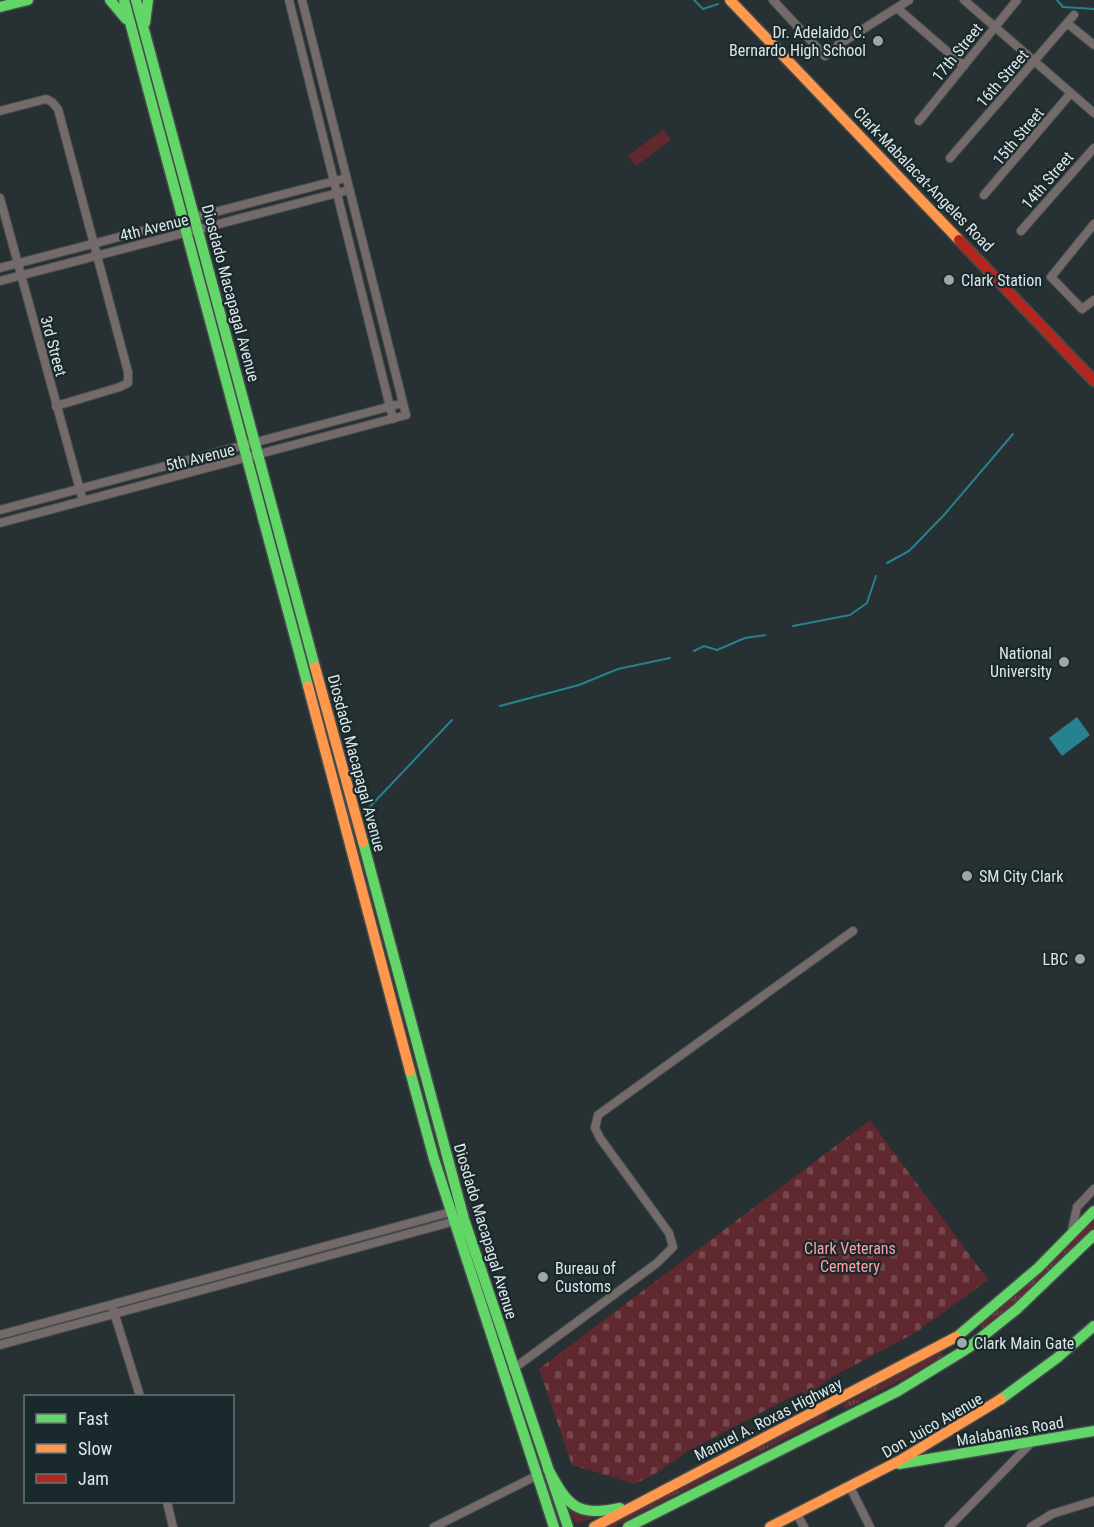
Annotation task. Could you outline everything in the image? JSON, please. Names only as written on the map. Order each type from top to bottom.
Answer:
[{"type":"main road","points":[[0,7],[28,0]]},
{"type":"main road","points":[[110,0],[131,27]]},
{"type":"main road","name":"Diosdado Macapagal Avenue","points":[[124,0],[186,233],[321,687],[463,1214],[513,1369],[568,1527]]},
{"type":"main road","name":"Diosdado Macapagal Avenue","points":[[136,0],[195,218],[250,443]]},
{"type":"main road","points":[[144,29],[148,0]]},
{"type":"main road","name":"Clark-Mabalacat-Angeles Road","points":[[730,0],[1094,381]]},
{"type":"main road","name":"Diosdado Macapagal Avenue","points":[[254,457],[309,690],[451,1217],[554,1527]]},
{"type":"main road","points":[[309,690],[321,687]]},
{"type":"main road","name":"Manuel A. Roxas Highway","points":[[594,1527],[954,1339],[974,1324],[1094,1211]]},
{"type":"main road","name":"Manuel A. Roxas Highway","points":[[628,1527],[898,1391],[963,1352],[984,1337],[1049,1281],[1094,1235]]},
{"type":"main road","points":[[974,1324],[984,1337]]},
{"type":"main road","name":"Don Juico Avenue","points":[[770,1527],[896,1464],[984,1413],[1044,1370],[1094,1326]]},
{"type":"main road","points":[[954,1339],[963,1352]]},
{"type":"main road","name":"Malabanias Road","points":[[896,1464],[908,1465],[1094,1431]]},
{"type":"main road","points":[[548,1468],[563,1497],[581,1511],[599,1513],[636,1504]]},
{"type":"street","points":[[289,0],[393,419]]},
{"type":"street","points":[[302,0],[403,403]]},
{"type":"street","points":[[773,0],[825,56]]},
{"type":"street","points":[[838,45],[909,0]]},
{"type":"street","points":[[964,0],[1094,112]]},
{"type":"street","name":"17th Street","points":[[919,121],[1017,0]]},
{"type":"street","points":[[897,8],[964,66]]},
{"type":"street","name":"16th Street","points":[[950,158],[1074,15]]},
{"type":"street","points":[[1067,23],[1094,45]]},
{"type":"street","name":"15th Street","points":[[984,195],[1071,93]]},
{"type":"street","points":[[0,111],[46,99],[55,105],[128,372],[128,383],[56,406]]},
{"type":"street","name":"14th Street","points":[[1021,231],[1094,148]]},
{"type":"street","name":"4th Avenue","points":[[0,268],[346,178]]},
{"type":"street","name":"4th Avenue","points":[[0,281],[349,190]]},
{"type":"street","name":"3rd Street","points":[[0,198],[83,501]]},
{"type":"street","points":[[1094,224],[1052,274],[1051,280],[1082,309],[1094,300]]},
{"type":"street","name":"5th Avenue","points":[[0,510],[390,406],[403,403],[406,415],[0,523]]},
{"type":"street","points":[[513,1369],[657,1263],[673,1247],[669,1233],[600,1138],[595,1128],[598,1115],[853,931]]},
{"type":"street","points":[[1071,1235],[1077,1207],[1094,1189]]},
{"type":"street","points":[[0,1335],[111,1304],[463,1214]]},
{"type":"street","points":[[0,1345],[451,1217]]},
{"type":"street","points":[[111,1304],[140,1395]]},
{"type":"street","points":[[949,1527],[1031,1443]]},
{"type":"street","points":[[434,1527],[536,1476]]},
{"type":"street","points":[[849,1487],[870,1527]]},
{"type":"street","points":[[1031,1527],[1052,1514],[1094,1501]]},
{"type":"street","points":[[167,1503],[173,1527]]},
{"type":"street","points":[[797,1514],[804,1527]]},
{"type":"green space","points":[[663,129],[671,140],[636,166],[628,156]]},
{"type":"green space","name":"Clark Veterans Cemetery","points":[[870,1120],[988,1280],[915,1333],[832,1377],[808,1395],[801,1392],[686,1452],[660,1471],[635,1484],[572,1465],[539,1369]]},
{"type":"green space","points":[[1094,1217],[1094,1228],[1032,1291],[982,1329],[980,1324],[1020,1292]]},
{"type":"green space","points":[[940,1352],[943,1354],[942,1358],[848,1408],[843,1408],[844,1404]]},
{"type":"green space","points":[[825,1413],[828,1415],[826,1418],[613,1527],[604,1527]]},
{"type":"green space","points":[[567,1508],[592,1518],[592,1519],[576,1523]]},
{"type":"water","points":[[1077,717],[1090,735],[1062,756],[1049,738]]},
{"type":"waterway","points":[[694,0],[703,9],[718,4]]},
{"type":"waterway","points":[[1057,0],[1063,7],[1094,9]]},
{"type":"waterway","points":[[887,563],[909,551],[944,515],[1013,434]]},
{"type":"waterway","points":[[793,626],[850,615],[867,603],[876,576]]},
{"type":"waterway","points":[[694,651],[704,646],[717,650],[745,638],[765,635]]},
{"type":"waterway","points":[[500,706],[579,685],[618,669],[670,658]]},
{"type":"waterway","points":[[365,812],[452,720]]},
{"type":"traffic: fast","points":[[0,7],[28,0]]},
{"type":"traffic: fast","points":[[110,0],[126,19]]},
{"type":"traffic: fast","points":[[124,0],[308,686]]},
{"type":"traffic: fast","points":[[136,0],[315,667]]},
{"type":"traffic: fast","points":[[145,23],[148,0]]},
{"type":"traffic: fast","points":[[363,842],[464,1219],[568,1527]]},
{"type":"traffic: fast","points":[[410,1071],[434,1159],[554,1527]]},
{"type":"traffic: fast","points":[[959,1335],[1038,1268],[1094,1211]]},
{"type":"traffic: fast","points":[[968,1348],[1017,1309],[1094,1235]]},
{"type":"traffic: fast","points":[[1001,1399],[1057,1358],[1094,1326]]},
{"type":"traffic: fast","points":[[628,1527],[898,1391],[965,1350]]},
{"type":"traffic: fast","points":[[899,1464],[1094,1431]]},
{"type":"traffic: fast","points":[[548,1469],[562,1492],[575,1506],[593,1511],[620,1508]]},
{"type":"traffic: slow","points":[[730,0],[959,240]]},
{"type":"traffic: slow","points":[[315,667],[363,842]]},
{"type":"traffic: slow","points":[[308,686],[410,1071]]},
{"type":"traffic: slow","points":[[594,1527],[956,1337]]},
{"type":"traffic: slow","points":[[770,1527],[899,1461],[1001,1399]]},
{"type":"traffic: jam","points":[[959,240],[1094,381]]},
{"type":"place","name":"Dr. Adelaido C. Bernardo High School","points":[[878,41]]},
{"type":"place","name":"Clark Station","points":[[949,280]]},
{"type":"place","name":"National University","points":[[1064,662]]},
{"type":"place","name":"SM City Clark","points":[[967,876]]},
{"type":"place","name":"LBC","points":[[1080,959]]},
{"type":"place","name":"Bureau of Customs","points":[[543,1277]]},
{"type":"place","name":"Clark Main Gate","points":[[962,1343]]}]
